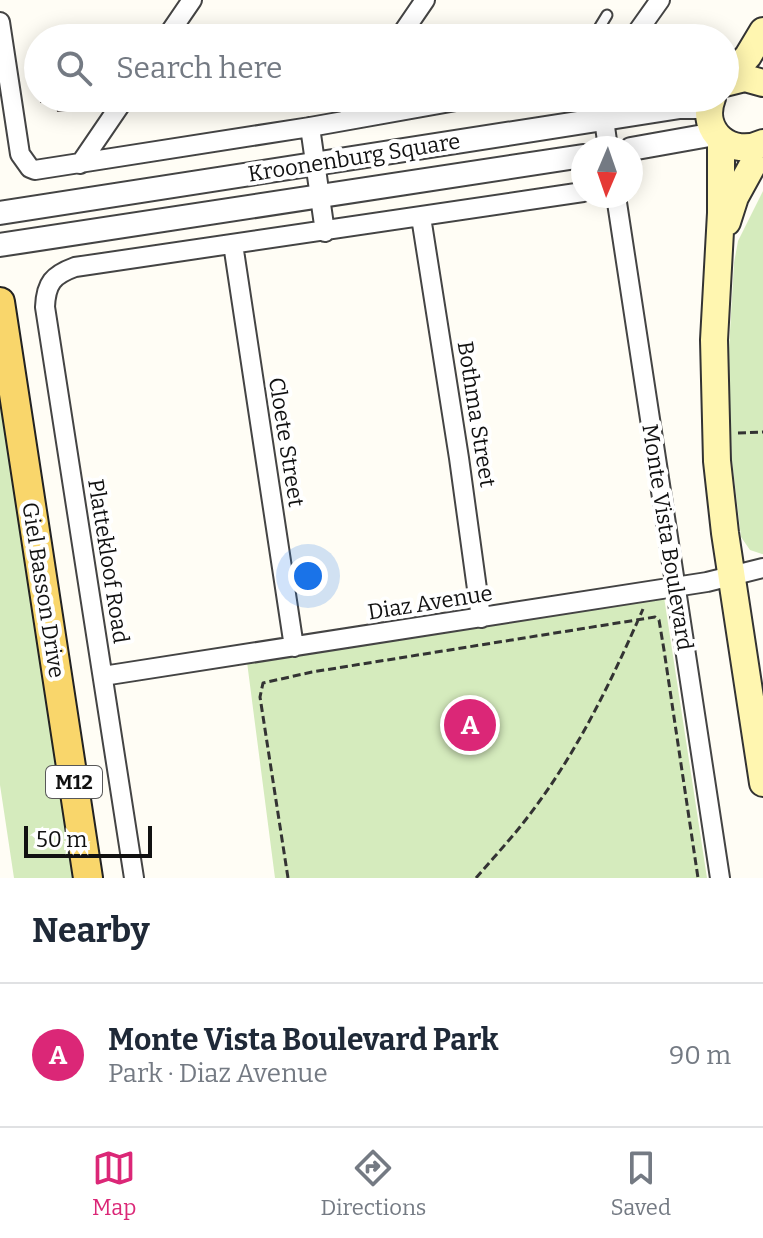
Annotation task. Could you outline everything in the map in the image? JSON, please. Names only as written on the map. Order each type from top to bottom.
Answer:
[{"type":"main road","points":[[739,67],[763,31]]},
{"type":"main road","points":[[739,80],[763,83]]},
{"type":"main road","points":[[709,112],[718,137],[720,254],[714,340],[717,461],[763,783]]},
{"type":"main road","points":[[718,137],[743,148],[763,144]]},
{"type":"main road","points":[[720,254],[732,205],[763,144]]},
{"type":"main road","name":"Giel Basson Drive","points":[[0,302],[88,878]]},
{"type":"street","points":[[176,24],[192,0]]},
{"type":"street","points":[[409,24],[425,0]]},
{"type":"street","points":[[643,24],[660,0]]},
{"type":"street","name":"Kroonenburg Square","points":[[0,22],[20,154],[30,168],[41,170],[80,164],[393,112]]},
{"type":"street","points":[[80,164],[115,112]]},
{"type":"street","points":[[347,120],[351,112]]},
{"type":"street","name":"Kroonenburg Square","points":[[0,213],[314,162],[587,112]]},
{"type":"street","points":[[603,112],[606,136]]},
{"type":"street","points":[[310,127],[325,232]]},
{"type":"street","points":[[643,147],[718,137]]},
{"type":"street","name":"Kroonenburg Square","points":[[0,245],[571,158]]},
{"type":"street","points":[[233,244],[571,194]]},
{"type":"street","name":"Monte Vista Boulevard","points":[[618,208],[720,878]]},
{"type":"street","name":"Bothma Street","points":[[421,217],[464,486],[481,618]]},
{"type":"street","name":"Plattekloof Road","points":[[134,878],[45,307],[49,282],[58,273],[75,267],[233,244]]},
{"type":"street","name":"Cloete Street","points":[[233,244],[294,647]]},
{"type":"street","name":"Diaz Avenue","points":[[103,676],[707,582],[763,568]]},
{"type":"lane","points":[[602,24],[607,15]]},
{"type":"path","points":[[730,433],[763,432]]},
{"type":"path","points":[[476,878],[527,818],[564,764],[600,701],[646,602]]},
{"type":"path","points":[[288,878],[260,697],[263,683],[283,677],[655,617],[659,620],[698,878]]},
{"type":"green space","points":[[763,191],[762,554],[750,550],[741,537],[732,461],[728,365],[738,241]]},
{"type":"green space","points":[[0,388],[76,878],[14,878],[0,785]]},
{"type":"green space","points":[[664,597],[707,878],[275,878],[247,662]]},
{"type":"place","name":"Monte Vista Boulevard Park","points":[[470,725]]}]
